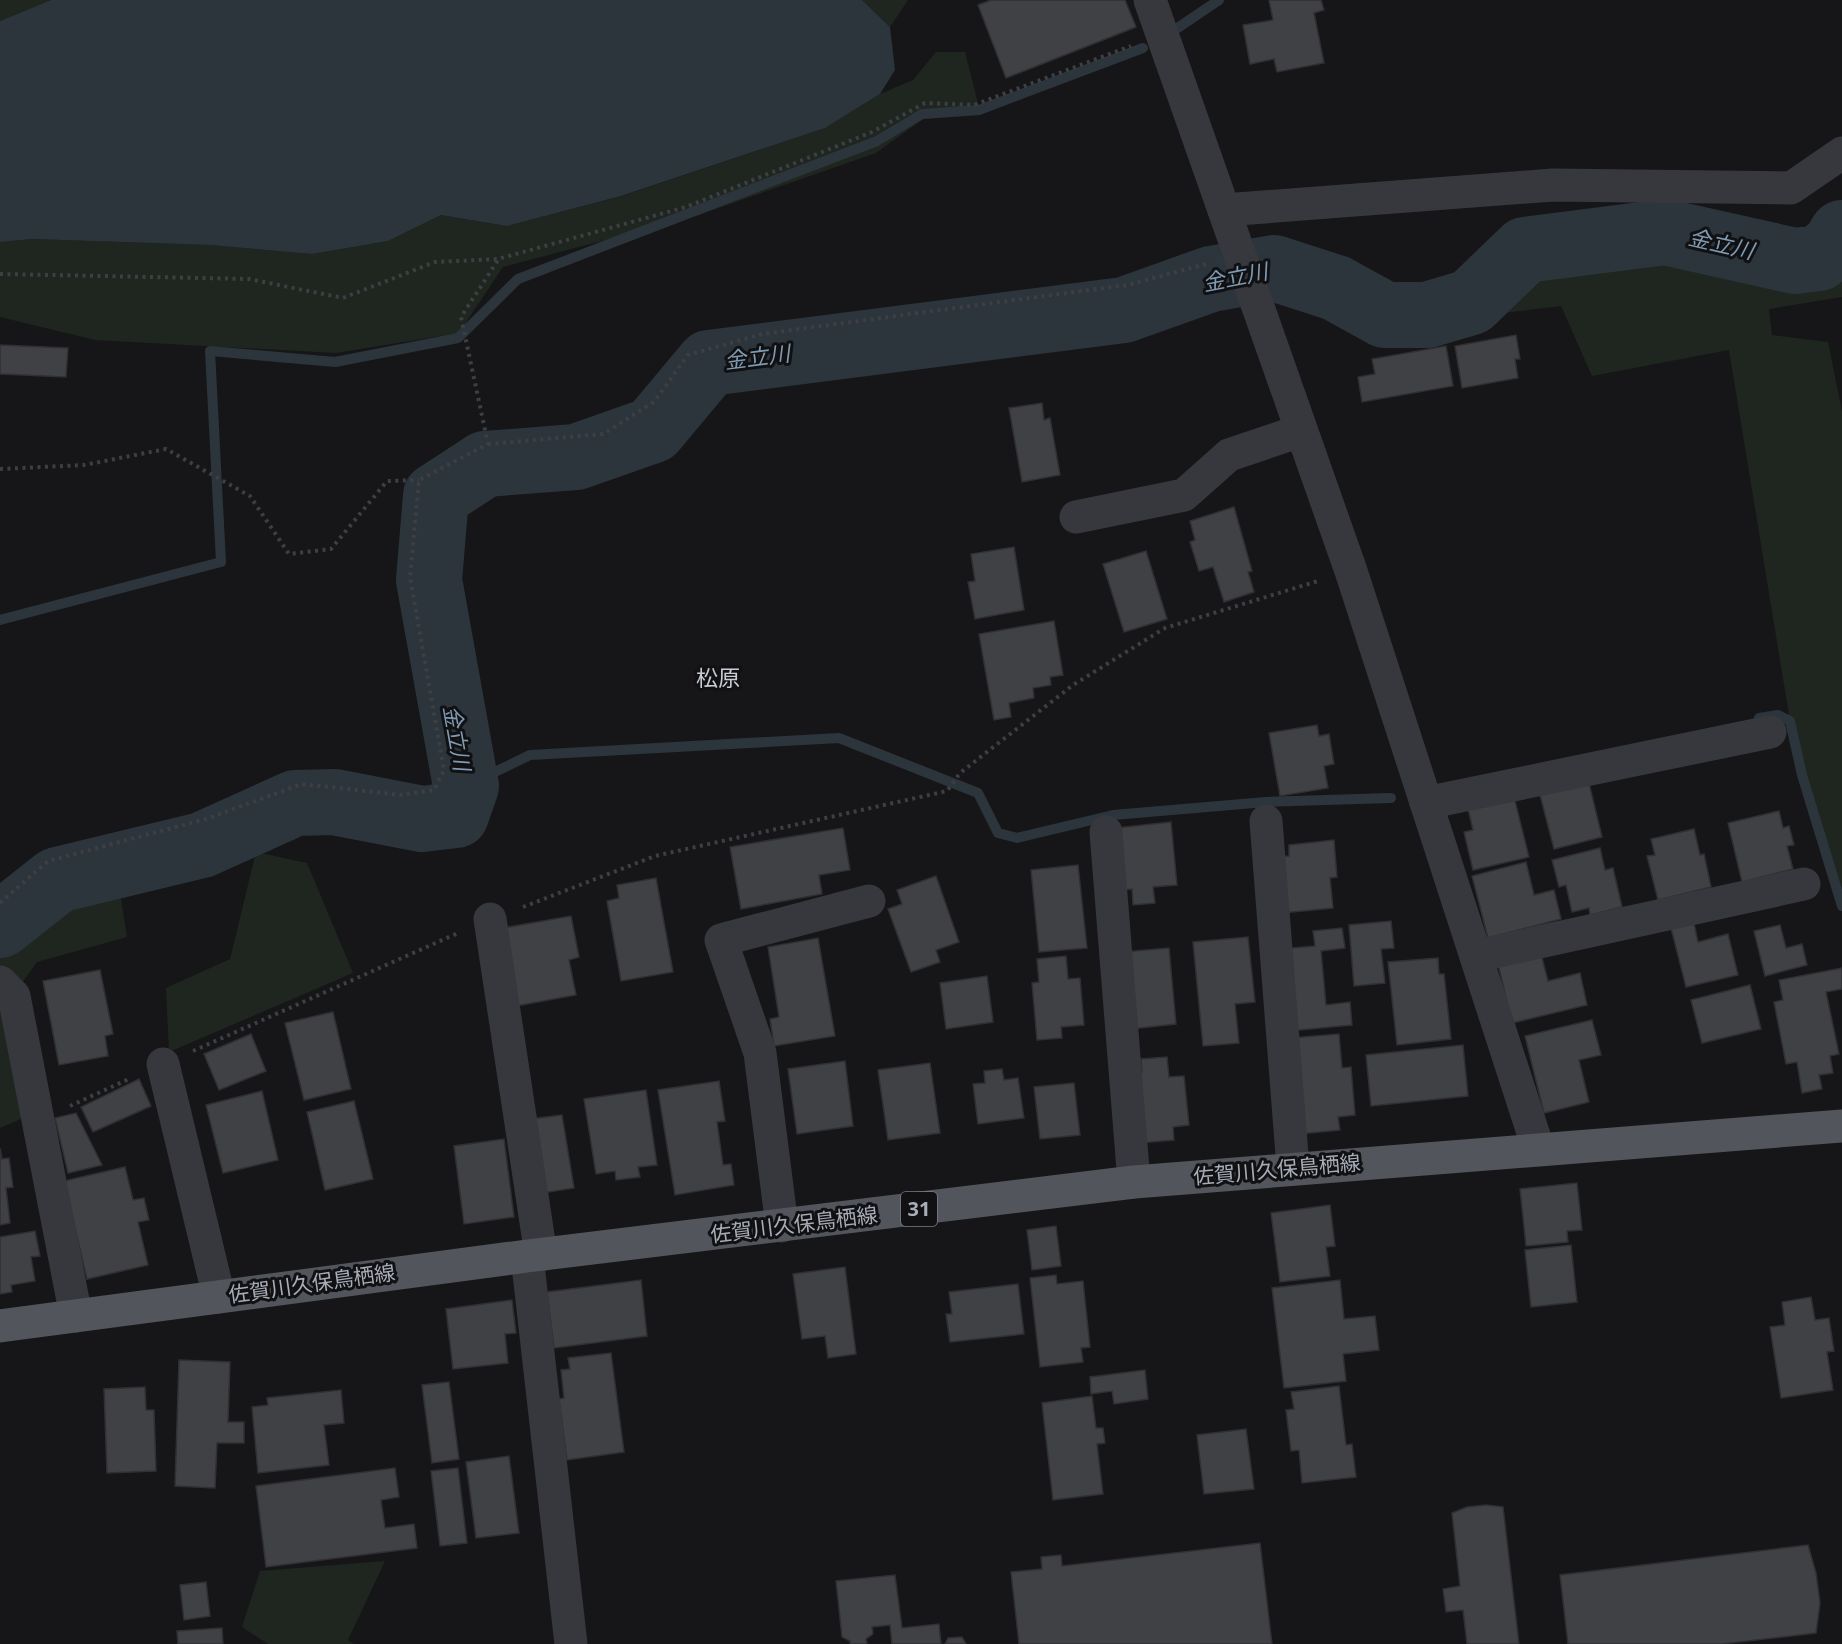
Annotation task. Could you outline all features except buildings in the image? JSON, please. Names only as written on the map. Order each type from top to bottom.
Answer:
[{"type":"main road","name":"佐賀川久保鳥栖線","points":[[0,1326],[534,1255],[1134,1182],[1538,1148],[1842,1126]]},
{"type":"street","points":[[1150,0],[1351,571],[1538,1148]]},
{"type":"street","points":[[1224,210],[1553,185],[1791,188],[1842,153]]},
{"type":"street","points":[[1076,517],[1184,495],[1229,455],[1300,431]]},
{"type":"street","points":[[1426,802],[1770,732]]},
{"type":"street","points":[[1266,821],[1293,1168]]},
{"type":"street","points":[[1106,832],[1134,1182]]},
{"type":"street","points":[[1476,956],[1804,884]]},
{"type":"street","points":[[782,1226],[760,1053],[721,940],[869,901]]},
{"type":"street","points":[[490,919],[534,1255],[571,1644]]},
{"type":"street","points":[[0,982],[14,996],[76,1316]]},
{"type":"street","points":[[163,1064],[219,1297]]},
{"type":"path","points":[[0,274],[249,279],[343,298],[435,262],[498,259],[686,207],[872,132],[925,103],[974,105],[1162,34]]},
{"type":"path","points":[[0,469],[84,465],[166,449],[250,496],[289,554],[331,549],[387,481],[418,480],[488,444],[603,434],[654,402],[688,355],[762,334],[1127,285],[1218,261],[1234,243]]},
{"type":"path","points":[[488,444],[461,317],[498,259]]},
{"type":"path","points":[[0,903],[48,861],[206,819],[302,784],[401,795],[434,790],[444,770],[410,577],[418,480]]},
{"type":"path","points":[[947,791],[960,773],[1073,685],[1165,628],[1351,571]]},
{"type":"shaded area","points":[[0,0],[51,0],[0,21]]},
{"type":"shaded area","points":[[51,0],[862,0],[890,27],[895,70],[880,94],[825,128],[621,196],[507,226],[441,215],[388,241],[312,254],[210,245],[32,239],[0,242],[0,21]]},
{"type":"shaded area","points":[[862,0],[908,0],[890,27]]},
{"type":"shaded area","points":[[936,52],[965,52],[981,115],[923,119],[876,153],[693,217],[503,267],[459,333],[336,353],[95,340],[0,317],[0,242],[31,239],[210,245],[312,254],[388,241],[441,215],[507,226],[622,196],[825,128],[880,94],[913,80]]},
{"type":"shaded area","points":[[1671,252],[1764,281],[1823,278],[1842,262],[1842,297],[1769,309],[1772,335],[1828,342],[1842,412],[1842,906],[1802,775],[1790,721],[1729,350],[1592,376],[1561,306],[1488,315],[1534,263]]},
{"type":"shaded area","points":[[256,852],[307,863],[353,973],[169,1052],[166,988],[230,959]]},
{"type":"shaded area","points":[[118,880],[127,937],[37,962],[9,1001],[28,1116],[0,1128],[0,945],[54,902]]},
{"type":"shaded area","points":[[385,1561],[348,1640],[354,1644],[268,1644],[242,1627],[260,1571]]},
{"type":"waterway","points":[[1176,29],[1219,0]]},
{"type":"waterway","points":[[0,620],[221,562],[210,351],[335,362],[458,338],[518,279],[877,141],[922,114],[979,110],[1143,48]]},
{"type":"waterway","name":"金立川","points":[[0,925],[57,880],[202,845],[295,803],[334,802],[422,819],[456,815],[466,786],[429,580],[436,496],[485,464],[576,457],[653,430],[709,363],[1124,310],[1211,279],[1274,268],[1336,288],[1385,315],[1427,315],[1471,302],[1525,250],[1665,232],[1795,261],[1819,258],[1835,245],[1842,233]]},
{"type":"waterway","points":[[1759,718],[1778,715],[1790,721],[1802,775],[1842,906]]},
{"type":"waterway","points":[[466,786],[530,755],[839,738],[978,793],[998,833],[1017,838],[1113,815],[1266,802],[1391,798]]},
{"type":"district","name":"松原","points":[[718,678]]}]
